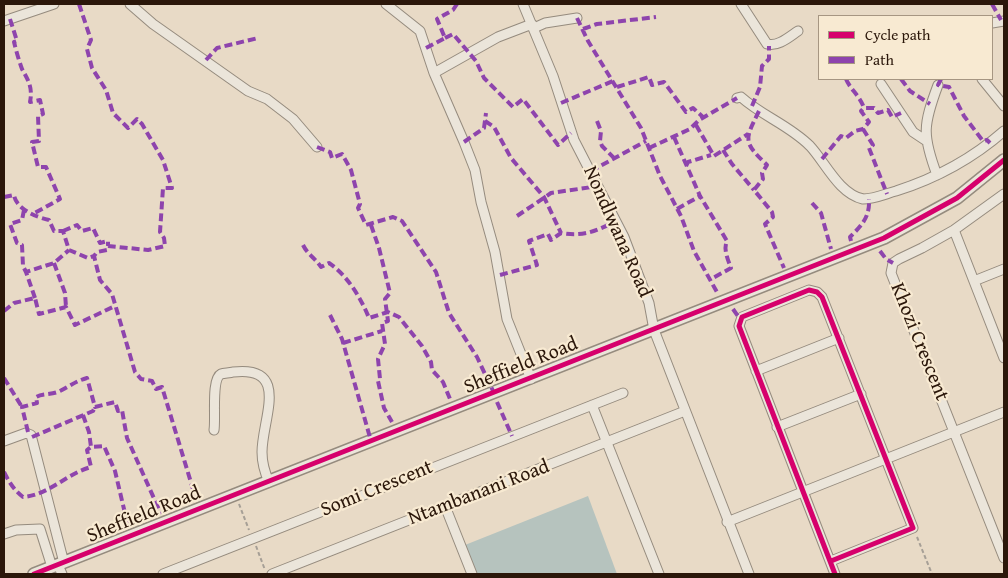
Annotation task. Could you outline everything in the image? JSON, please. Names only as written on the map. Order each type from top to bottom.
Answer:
[{"type":"street","points":[[4,21],[54,4]]},
{"type":"street","points":[[130,4],[153,24],[248,91],[267,99],[280,108],[293,119],[318,147]]},
{"type":"street","points":[[386,4],[420,31],[434,73],[475,170],[481,202],[500,275],[507,319],[530,379]]},
{"type":"street","name":"Nondlwana Road","points":[[523,4],[553,76],[574,140],[624,237],[649,303],[654,330],[727,522],[749,574]]},
{"type":"street","points":[[741,4],[767,44],[773,46],[798,31]]},
{"type":"street","points":[[434,73],[498,37],[545,23],[577,18]]},
{"type":"street","points":[[983,80],[1004,106]]},
{"type":"street","points":[[881,84],[913,132],[925,140]]},
{"type":"street","points":[[937,175],[925,140],[930,104],[938,85]]},
{"type":"street","points":[[737,98],[741,97],[793,131],[822,159],[840,183],[857,198],[875,198],[937,175],[968,160],[1004,131]]},
{"type":"street","name":"Sheffield Road","points":[[34,574],[59,567],[840,256],[909,226],[957,198],[1004,160]]},
{"type":"street","name":"Khozi Crescent","points":[[1004,194],[954,230],[899,259],[893,264],[892,273],[1004,558]]},
{"type":"street","points":[[954,230],[974,281],[1000,335],[1004,358]]},
{"type":"street","points":[[974,281],[1004,269]]},
{"type":"street","points":[[831,561],[912,528],[839,338],[820,294],[810,290],[740,319],[739,326],[835,574]]},
{"type":"street","points":[[756,371],[839,338]]},
{"type":"street","points":[[214,430],[217,417],[215,385],[217,378],[222,374],[248,371],[258,373],[267,381],[270,396],[262,452],[265,473],[270,482]]},
{"type":"street","name":"Somi Crescent","points":[[163,574],[623,392]]},
{"type":"street","points":[[778,427],[861,394]]},
{"type":"street","points":[[592,405],[659,574]]},
{"type":"street","name":"Ntambanani Road","points":[[272,574],[685,411]]},
{"type":"street","points":[[727,522],[1004,412]]},
{"type":"street","points":[[4,441],[26,433],[31,434],[59,567]]},
{"type":"street","points":[[445,506],[472,574]]},
{"type":"street","points":[[4,534],[16,530],[40,529],[59,567]]},
{"type":"path","points":[[912,528],[932,574]]},
{"type":"shaded area","points":[[588,496],[617,574],[477,574],[465,545]]},
{"type":"marked path","points":[[79,4],[91,40],[87,49],[92,68],[106,90],[113,113],[128,128],[137,119],[142,124],[163,160],[172,188],[163,188],[160,232],[164,238],[165,246],[148,250],[108,246],[107,250],[97,252],[94,256],[100,280],[112,294],[135,372],[141,379],[152,381],[156,389],[162,387],[196,499]]},
{"type":"marked path","points":[[426,48],[445,38],[437,19],[453,10],[457,4]]},
{"type":"marked path","points":[[992,4],[1001,20]]},
{"type":"marked path","points":[[583,29],[597,24],[656,17]]},
{"type":"marked path","points":[[577,18],[588,41],[641,128],[660,176],[681,216],[694,251],[718,294]]},
{"type":"marked path","points":[[10,19],[17,41],[14,42],[18,56],[30,88],[30,102],[40,100],[43,114],[38,116],[39,141],[32,142],[38,167],[46,167],[60,199],[33,214]]},
{"type":"marked path","points":[[445,38],[453,34],[476,61],[484,78],[513,107],[523,99],[558,145],[571,133]]},
{"type":"marked path","points":[[206,60],[217,48],[258,38]]},
{"type":"marked path","points":[[752,106],[760,87],[762,66],[769,59],[769,46]]},
{"type":"marked path","points":[[617,87],[649,77],[652,85],[664,82],[686,112],[693,108],[704,118]]},
{"type":"marked path","points":[[847,80],[864,108]]},
{"type":"marked path","points":[[902,80],[910,91],[930,104]]},
{"type":"marked path","points":[[940,80],[938,85],[949,87],[964,116],[983,141],[987,140],[990,143]]},
{"type":"marked path","points":[[561,103],[613,81]]},
{"type":"marked path","points":[[649,148],[690,129],[699,120],[737,98]]},
{"type":"marked path","points":[[822,159],[841,136],[846,138],[855,131],[863,129],[869,122],[861,111],[864,108],[874,108],[878,113],[888,110],[892,117],[901,113]]},
{"type":"marked path","points":[[759,111],[748,140],[753,151],[767,165],[762,173],[763,179],[754,190],[772,212],[773,217],[765,224],[784,268]]},
{"type":"marked path","points":[[464,142],[484,128],[486,113]]},
{"type":"marked path","points":[[485,121],[494,127],[511,158],[544,197],[561,233]]},
{"type":"marked path","points":[[597,121],[601,131],[600,141],[602,146],[615,159]]},
{"type":"marked path","points":[[696,125],[714,156],[748,134]]},
{"type":"marked path","points":[[863,129],[873,145],[869,148],[887,194]]},
{"type":"marked path","points":[[674,137],[700,196],[727,241],[727,258],[731,268],[711,279]]},
{"type":"marked path","points":[[591,171],[646,141]]},
{"type":"marked path","points":[[317,147],[330,152],[332,158],[342,154],[351,170],[360,204],[358,208],[366,225],[393,217],[402,221],[436,272],[449,313],[477,357],[494,393]]},
{"type":"marked path","points":[[723,150],[754,190]]},
{"type":"marked path","points":[[686,166],[688,162],[711,155]]},
{"type":"marked path","points":[[517,216],[551,193],[599,186]]},
{"type":"marked path","points":[[4,197],[14,195],[18,204],[23,208],[38,217],[49,220],[54,231],[63,231],[69,250],[88,258],[94,256]]},
{"type":"marked path","points":[[677,209],[700,196]]},
{"type":"marked path","points":[[851,241],[850,237],[867,216],[869,199]]},
{"type":"marked path","points":[[812,203],[821,213],[831,249]]},
{"type":"marked path","points":[[24,210],[22,220],[10,224],[17,243],[22,245],[23,266],[26,272]]},
{"type":"marked path","points":[[500,275],[537,265],[529,241],[548,234],[551,240],[561,233],[583,234],[616,221]]},
{"type":"marked path","points":[[63,231],[77,225],[82,231],[93,228],[100,243],[108,241],[108,246]]},
{"type":"marked path","points":[[371,225],[379,248],[390,293],[385,299],[388,321],[382,323],[385,344],[378,359],[380,379],[378,381],[384,408],[392,422]]},
{"type":"marked path","points":[[303,245],[321,267],[329,263],[342,274],[358,295],[369,318],[388,312],[399,317],[422,346],[431,362],[432,370],[443,382],[450,399]]},
{"type":"marked path","points":[[35,298],[26,272],[54,263],[69,250]]},
{"type":"marked path","points":[[880,251],[886,259],[893,263]]},
{"type":"marked path","points":[[54,263],[65,293],[66,307]]},
{"type":"marked path","points":[[4,311],[14,303],[35,298],[39,314],[66,307],[75,325],[115,306]]},
{"type":"marked path","points":[[733,309],[740,319]]},
{"type":"marked path","points":[[330,315],[342,339],[371,441]]},
{"type":"marked path","points":[[343,343],[382,331]]},
{"type":"marked path","points":[[4,378],[22,407]]},
{"type":"marked path","points":[[28,432],[22,407],[37,403],[36,397],[57,392],[87,378],[95,407],[115,402],[118,411],[122,410],[127,438],[161,514]]},
{"type":"marked path","points":[[497,402],[512,436]]},
{"type":"marked path","points":[[32,437],[93,411],[95,407]]},
{"type":"marked path","points":[[83,415],[89,432],[91,447]]},
{"type":"marked path","points":[[4,472],[12,486],[23,497],[32,495],[91,467],[87,450],[91,447],[104,446],[115,471],[128,526]]},
{"type":"cycle path","points":[[34,574],[884,238],[957,198],[1004,160]]},
{"type":"cycle path","points":[[831,561],[913,528],[822,297],[817,292],[809,290],[742,317],[739,326],[835,574]]}]
